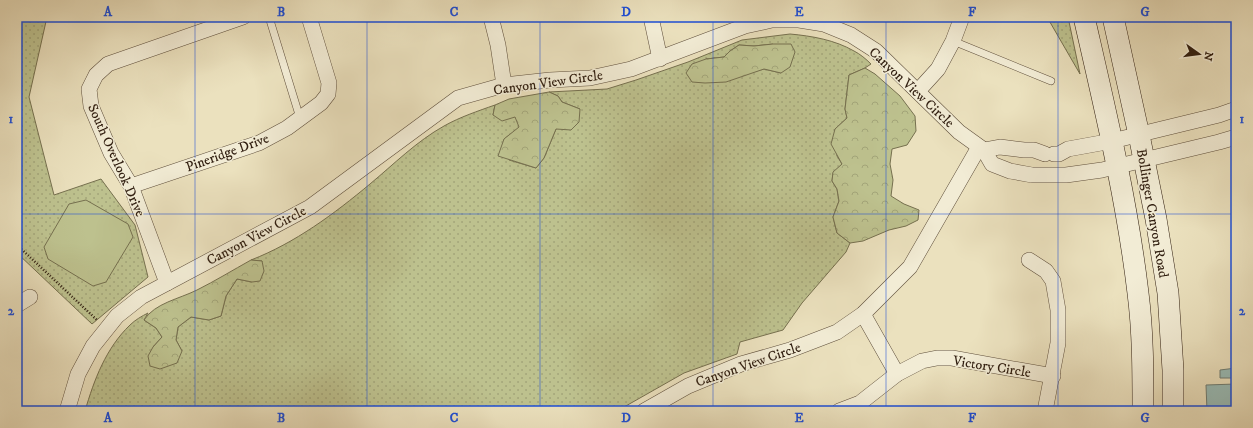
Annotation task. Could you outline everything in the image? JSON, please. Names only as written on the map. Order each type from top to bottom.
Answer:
[{"type":"main road","name":"Bollinger Canyon Road","points":[[1084,17],[1118,166],[1128,223],[1138,294],[1143,369],[1143,411]]},
{"type":"main road","name":"Bollinger Canyon Road","points":[[1112,17],[1139,135],[1156,219],[1168,293],[1173,370],[1173,411]]},
{"type":"street","name":"South Overlook Drive","points":[[167,283],[131,186],[111,153],[91,106],[89,89],[96,75],[108,64],[243,17]]},
{"type":"street","name":"Pineridge Drive","points":[[131,186],[258,143],[287,128],[321,103],[328,94],[329,83],[309,17]]},
{"type":"street","points":[[491,17],[498,45],[504,85]]},
{"type":"street","points":[[651,17],[660,59]]},
{"type":"street","points":[[918,91],[938,68],[953,41],[962,17]]},
{"type":"street","name":"Canyon View Circle","points":[[67,411],[78,374],[93,346],[117,316],[141,297],[310,207],[458,98],[504,85],[550,80],[590,78],[631,69],[745,26],[772,20],[799,20],[824,24],[851,35],[876,51],[959,132],[982,149],[992,164],[1010,171],[1032,175],[1066,175],[1118,166],[1220,142],[1236,136]]},
{"type":"street","points":[[982,149],[1000,147],[1050,152],[1139,135],[1219,115],[1236,109]]},
{"type":"street","name":"Canyon View Circle","points":[[644,411],[688,386],[741,364],[790,350],[837,332],[863,314],[910,267],[982,149]]},
{"type":"street","points":[[1029,260],[1046,271],[1053,281],[1058,310],[1058,343],[1053,376],[1045,411]]},
{"type":"street","points":[[17,304],[30,297]]},
{"type":"street","points":[[863,314],[897,374]]},
{"type":"street","name":"Victory Circle","points":[[839,411],[860,403],[897,374],[922,361],[937,358],[952,358],[1053,376]]},
{"type":"lane","points":[[269,17],[300,118]]},
{"type":"lane","points":[[953,41],[1051,81]]},
{"type":"path","points":[[17,245],[107,328]]},
{"type":"green space","points":[[17,17],[47,17],[29,97],[54,195],[101,179],[135,225],[148,277],[92,324],[17,253]]},
{"type":"green space","points":[[1047,17],[1068,17],[1080,74]]},
{"type":"green space","points":[[790,34],[815,37],[847,47],[861,55],[871,64],[849,75],[845,109],[847,118],[835,129],[837,156],[842,164],[833,173],[832,181],[837,189],[839,201],[833,217],[837,233],[850,243],[846,252],[802,303],[783,330],[740,342],[737,354],[684,373],[617,411],[85,411],[92,388],[102,365],[114,344],[134,321],[148,313],[144,320],[156,328],[162,337],[153,347],[182,351],[176,340],[178,327],[191,317],[209,320],[221,316],[226,296],[237,279],[252,282],[262,261],[251,260],[283,245],[314,227],[356,195],[415,146],[444,126],[495,105],[493,115],[515,116],[520,127],[504,139],[509,160],[536,168],[544,158],[556,129],[580,109],[562,102],[558,96],[549,92],[607,89],[688,62],[742,40]],"holes":[[[773,44],[781,73],[764,69],[749,73],[706,59],[724,57],[739,45],[754,46]]]},
{"type":"green space","points":[[791,44],[795,52],[790,67],[781,73],[764,69],[726,82],[705,83],[692,82],[686,73],[692,64],[706,59],[724,57],[739,45],[754,46]]},
{"type":"green space","points":[[865,68],[875,74],[900,96],[915,116],[916,131],[907,145],[892,149],[890,164],[893,180],[891,196],[904,204],[919,210],[918,220],[906,226],[889,230],[863,241],[850,243],[837,233],[833,217],[839,201],[837,189],[832,181],[833,172],[842,164],[831,144],[835,129],[847,118],[845,109],[849,75]]},
{"type":"green space","points":[[549,92],[558,96],[562,102],[580,109],[579,122],[571,130],[556,129],[544,158],[536,168],[498,156],[504,139],[519,127],[515,117],[502,121],[493,115],[495,105],[509,99]]},
{"type":"green space","points":[[86,200],[128,224],[133,237],[106,282],[93,286],[48,259],[44,247],[69,204]]},
{"type":"green space","points":[[251,260],[262,261],[264,271],[260,281],[252,282],[237,279],[226,296],[221,316],[209,320],[191,317],[178,327],[176,340],[182,351],[177,363],[160,369],[150,366],[148,356],[153,347],[162,337],[156,328],[144,320],[149,314],[161,305],[197,290]]},
{"type":"water","points":[[1236,368],[1236,378],[1220,378],[1220,370]]},
{"type":"water","points":[[1236,384],[1236,411],[1207,411],[1206,385]]}]
